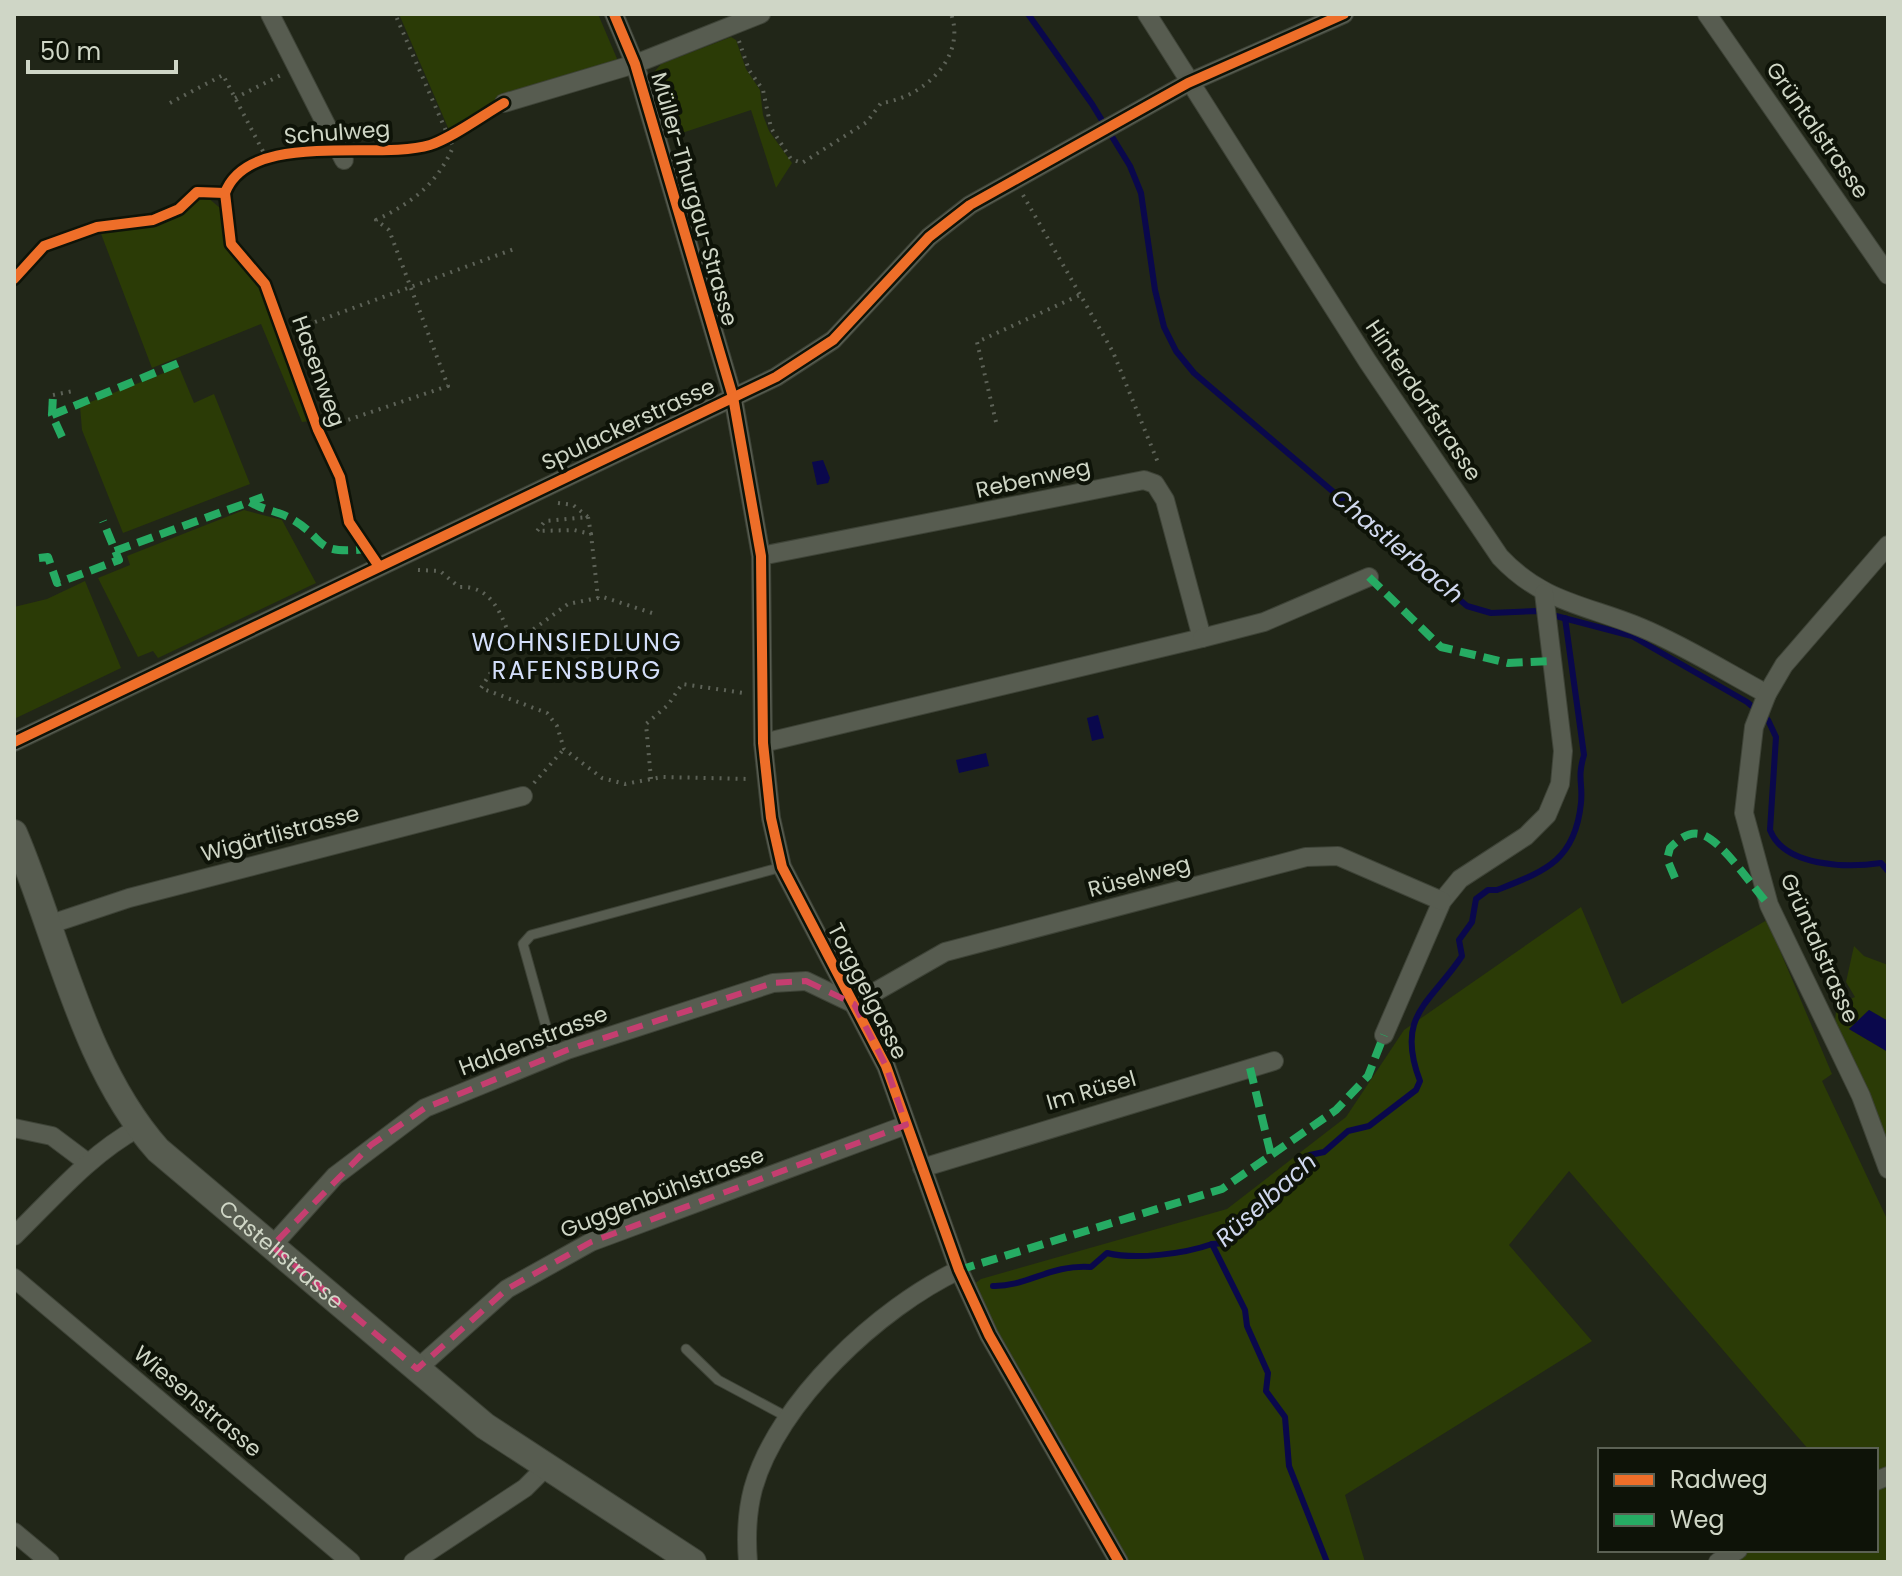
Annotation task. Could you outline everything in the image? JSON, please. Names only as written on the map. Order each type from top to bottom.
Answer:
[{"type":"street","points":[[270,14],[342,155]]},
{"type":"street","name":"Müller-Thurgau-Strasse","points":[[614,14],[635,64],[733,397]]},
{"type":"street","points":[[504,103],[635,64],[761,14]]},
{"type":"street","name":"Hinterdorfstrasse","points":[[1147,14],[1368,362],[1500,557],[1545,606],[1642,628],[1766,696]]},
{"type":"street","name":"Spulackerstrasse","points":[[14,742],[776,377],[833,340],[944,224],[1014,179],[1188,83],[1344,14]]},
{"type":"street","name":"Grüntalstrasse","points":[[1707,14],[1888,275]]},
{"type":"street","name":"Torggelgasse","points":[[733,397],[761,556],[765,778],[782,867],[886,1066],[959,1270],[1026,1403],[1119,1562]]},
{"type":"street","name":"Rebenweg","points":[[761,556],[1021,506],[1129,481],[1155,484]]},
{"type":"street","points":[[1155,484],[1165,500],[1202,638]]},
{"type":"street","name":"Grüntalstrasse","points":[[1888,545],[1792,655],[1766,696],[1754,727],[1744,813],[1769,905],[1861,1096],[1888,1169]]},
{"type":"street","points":[[763,743],[1264,622],[1369,577]]},
{"type":"street","points":[[1384,1035],[1442,901],[1460,879],[1526,836],[1547,815],[1560,784],[1563,751],[1545,606]]},
{"type":"street","name":"Wigärtlistrasse","points":[[51,924],[144,894],[523,796]]},
{"type":"street","name":"Castellstrasse","points":[[14,833],[51,924],[93,1047],[138,1128],[180,1169],[485,1426],[693,1562]]},
{"type":"street","name":"Rüselweg","points":[[854,1004],[945,952],[1306,857],[1338,856],[1442,901]]},
{"type":"street","name":"Haldenstrasse","points":[[272,1246],[335,1176],[414,1115],[554,1055],[792,980],[806,981],[854,1004]]},
{"type":"street","name":"Im Rüsel","points":[[922,1168],[1274,1061]]},
{"type":"street","name":"Guggenbühlstrasse","points":[[417,1369],[507,1289],[591,1242],[906,1125]]},
{"type":"street","points":[[14,1128],[62,1140],[88,1163]]},
{"type":"street","points":[[14,1236],[88,1163],[118,1138],[138,1128]]},
{"type":"street","points":[[748,1562],[746,1534],[753,1488],[789,1418],[820,1378],[852,1346],[939,1279],[959,1270]]},
{"type":"street","name":"Wiesenstrasse","points":[[14,1278],[351,1562]]},
{"type":"street","points":[[413,1562],[525,1488],[545,1468]]},
{"type":"street","points":[[14,1532],[50,1562]]},
{"type":"lane","points":[[554,1055],[523,944],[531,935],[782,867]]},
{"type":"lane","points":[[686,1349],[718,1380],[789,1418]]},
{"type":"path","points":[[318,430],[448,386],[389,230],[376,220],[415,200],[443,169],[453,147],[395,14]]},
{"type":"path","points":[[730,26],[750,63],[749,70],[763,90],[771,128],[791,159],[802,163],[867,122],[881,103],[891,102],[931,79],[954,49],[956,31],[951,14]]},
{"type":"path","points":[[235,98],[298,66]]},
{"type":"path","points":[[170,103],[223,75],[266,157]]},
{"type":"path","points":[[1014,179],[1113,352],[1160,467],[1155,484]]},
{"type":"path","points":[[14,279],[44,246],[97,227],[153,220],[179,209],[197,192],[225,193]]},
{"type":"path","points":[[285,333],[408,285],[517,248]]},
{"type":"path","points":[[996,422],[977,342],[1080,295]]},
{"type":"path","points":[[53,395],[73,391]]},
{"type":"path","points":[[532,492],[542,502],[573,505],[588,517],[598,598]]},
{"type":"path","points":[[588,517],[545,521],[537,531],[574,530],[591,534]]},
{"type":"path","points":[[395,557],[403,570],[440,571],[459,587],[471,586],[484,593],[496,602],[513,644]]},
{"type":"path","points":[[652,613],[598,598],[568,604],[513,644],[498,659],[481,688],[547,713],[557,726],[564,749],[602,778],[625,784],[651,779],[765,778]]},
{"type":"path","points":[[651,779],[646,724],[668,705],[682,684],[762,696]]},
{"type":"path","points":[[523,796],[564,749]]},
{"type":"highlighted area","points":[[806,981],[854,1004],[886,1066],[906,1125],[591,1242],[507,1289],[417,1369],[272,1246],[371,1145],[425,1108],[567,1050],[773,983]]},
{"type":"green space","points":[[399,14],[598,14],[618,61],[506,97],[449,130]]},
{"type":"green space","points":[[731,37],[736,40],[746,69],[760,90],[763,115],[769,131],[792,163],[776,188],[751,110],[667,138],[649,78],[661,64]]},
{"type":"green space","points":[[206,196],[220,208],[226,247],[260,288],[310,421],[302,422],[261,324],[152,368],[100,231],[161,222],[196,199]]},
{"type":"green space","points":[[179,367],[194,403],[214,394],[250,484],[123,533],[82,430],[80,406]]},
{"type":"green space","points":[[244,510],[282,520],[316,583],[158,658],[153,651],[138,657],[98,578],[130,565],[127,556]]},
{"type":"green space","points":[[85,581],[121,668],[14,719],[14,607],[47,599]]},
{"type":"green space","points":[[1581,907],[1622,1004],[1767,920],[1832,1074],[1822,1081],[1888,1221],[1888,1472],[1878,1475],[1878,1448],[1807,1448],[1569,1171],[1509,1245],[1592,1341],[1345,1495],[1365,1562],[1126,1562],[1000,1344],[974,1284],[981,1279],[1227,1209],[1346,1117],[1404,1030]]},
{"type":"green space","points":[[1854,946],[1864,956],[1888,965],[1888,1021],[1869,1010],[1849,1029],[1888,1052],[1888,1155],[1835,1020],[1837,1004],[1855,997],[1846,982]]},
{"type":"green space","points":[[1888,1481],[1888,1562],[1726,1562],[1743,1552],[1878,1552],[1878,1485]]},
{"type":"shaded area","points":[[823,460],[830,478],[828,483],[817,485],[812,462]]},
{"type":"shaded area","points":[[1098,715],[1104,738],[1092,741],[1087,718]]},
{"type":"shaded area","points":[[986,753],[989,766],[959,773],[956,760]]},
{"type":"shaded area","points":[[1869,1010],[1888,1021],[1888,1052],[1849,1029]]},
{"type":"waterway","name":"Chastlerbach","points":[[1028,14],[1092,104],[1130,166],[1141,193],[1155,290],[1164,327],[1176,351],[1194,373],[1467,606],[1491,613],[1537,611],[1632,636],[1747,702],[1768,720],[1776,737],[1770,830],[1777,842],[1802,858],[1835,865],[1881,863],[1888,871]]},
{"type":"waterway","name":"Rüselbach","points":[[1327,1562],[1289,1466],[1285,1417],[1266,1391],[1268,1373],[1247,1326],[1245,1310],[1212,1244],[1226,1243],[1262,1206],[1282,1193],[1298,1167],[1310,1155],[1324,1152],[1348,1131],[1369,1126],[1416,1090],[1420,1081],[1413,1059],[1414,1025],[1428,999],[1462,956],[1459,940],[1472,922],[1476,899],[1488,890],[1497,890],[1543,869],[1555,861],[1572,838],[1581,803],[1584,755],[1565,618]]},
{"type":"waterway","points":[[993,1286],[1017,1283],[1063,1269],[1091,1267],[1107,1253],[1160,1255],[1212,1244]]},
{"type":"marked path","points":[[62,437],[52,415],[181,362]]},
{"type":"marked path","points":[[52,415],[53,395]]},
{"type":"marked path","points":[[115,551],[263,497]]},
{"type":"marked path","points":[[250,502],[290,518],[328,548],[367,549]]},
{"type":"marked path","points":[[39,558],[48,557],[57,583],[119,560],[103,521]]},
{"type":"marked path","points":[[1369,577],[1441,647],[1508,663],[1551,661]]},
{"type":"marked path","points":[[1675,878],[1667,859],[1670,848],[1689,835],[1703,835],[1729,856],[1769,905]]},
{"type":"marked path","points":[[959,1270],[1222,1189],[1336,1110],[1368,1076],[1384,1035]]},
{"type":"marked path","points":[[1250,1068],[1271,1155]]},
{"type":"cycle path","points":[[614,14],[635,64],[733,397],[761,556],[763,743],[771,818],[782,867],[886,1066],[959,1270],[989,1335],[1119,1562]]},
{"type":"cycle path","points":[[14,742],[776,377],[833,340],[929,237],[970,205],[1188,83],[1344,14]]},
{"type":"cycle path","name":"Schulweg","points":[[14,279],[44,246],[97,227],[153,220],[179,209],[197,192],[225,193],[239,173],[260,161],[286,154],[317,151],[407,149],[430,145],[458,132],[504,103]]},
{"type":"cycle path","name":"Hasenweg","points":[[225,193],[231,244],[265,284],[318,430],[340,477],[349,522],[378,565]]},
{"type":"district","name":"WOHNSIEDLUNG RAFENSBURG","points":[[577,657]]}]
